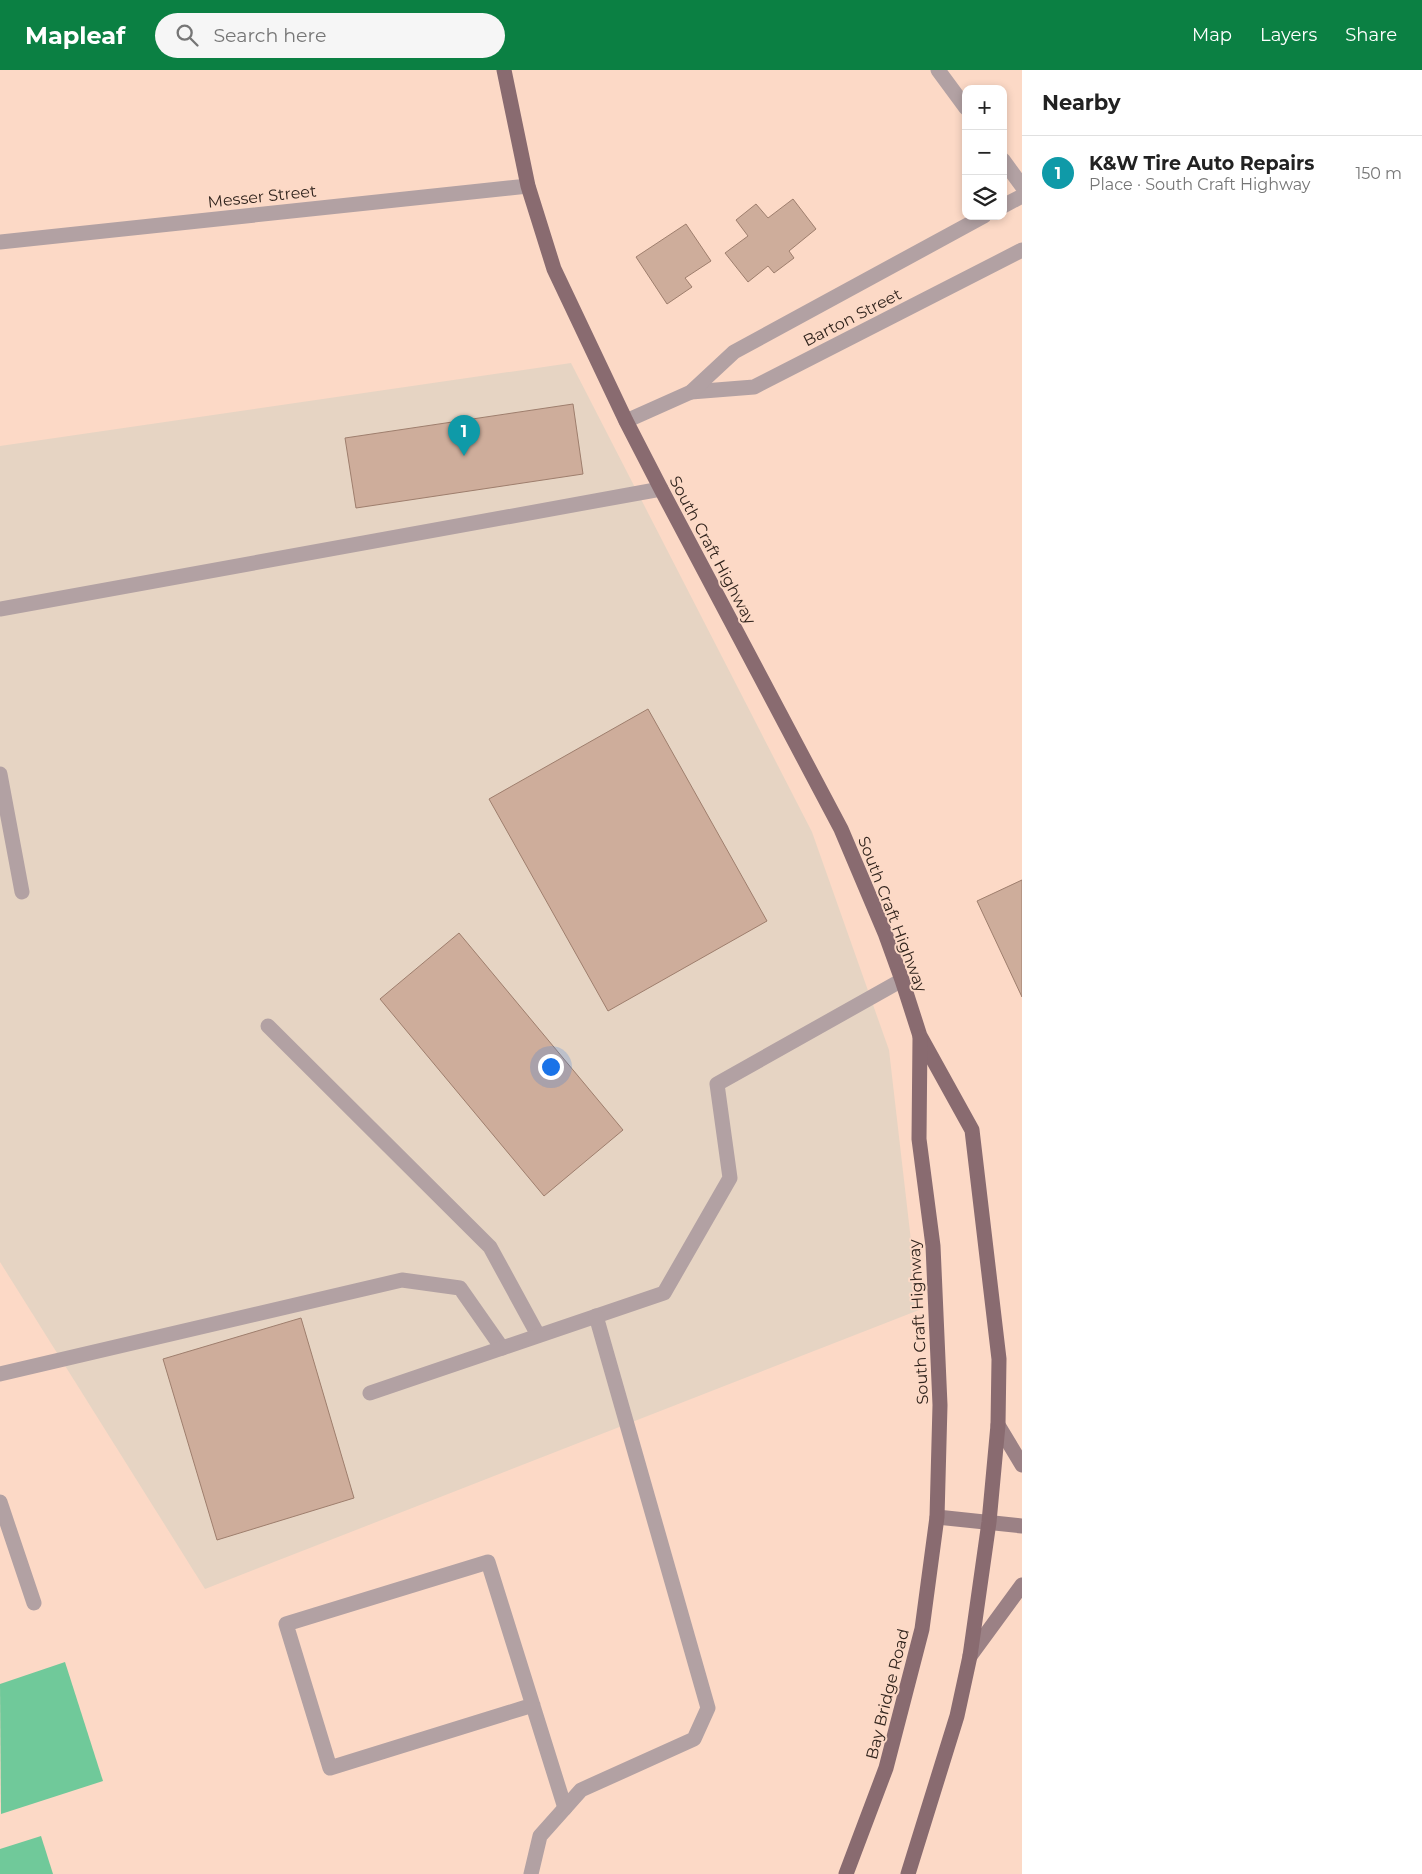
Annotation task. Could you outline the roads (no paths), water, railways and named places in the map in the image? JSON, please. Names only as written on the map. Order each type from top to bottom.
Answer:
[{"type":"main road","name":"South Craft Highway","points":[[504,70],[528,186],[554,269],[626,421],[841,829],[885,933],[920,1036],[972,1130],[999,1359],[998,1425],[989,1522]]},
{"type":"main road","name":"South Craft Highway","points":[[920,1036],[919,1139],[933,1246],[940,1405],[937,1517]]},
{"type":"main road","name":"Bay Bridge Road","points":[[846,1874],[886,1768],[922,1629],[937,1517]]},
{"type":"main road","points":[[908,1874],[957,1716],[970,1656],[989,1522]]},
{"type":"street","points":[[938,70],[962,103]]},
{"type":"street","points":[[1007,165],[1022,186]]},
{"type":"street","name":"Messer Street","points":[[0,242],[528,186]]},
{"type":"street","points":[[1007,204],[1022,196]]},
{"type":"street","name":"Barton Street","points":[[626,421],[691,392],[734,352],[977,220]]},
{"type":"street","name":"Barton Street","points":[[691,392],[754,387],[1022,250]]},
{"type":"street","points":[[0,609],[661,489]]},
{"type":"street","points":[[0,774],[22,892]]},
{"type":"street","points":[[370,1393],[664,1293],[730,1178],[717,1084],[902,980]]},
{"type":"street","points":[[268,1026],[490,1247],[538,1335]]},
{"type":"street","points":[[0,1374],[402,1280],[460,1288],[502,1348]]},
{"type":"street","points":[[532,1874],[540,1836],[582,1790],[694,1739],[708,1708],[596,1316]]},
{"type":"street","points":[[998,1425],[1022,1465]]},
{"type":"street","points":[[0,1502],[34,1604]]},
{"type":"street","points":[[937,1517],[1022,1526]]},
{"type":"street","points":[[533,1705],[330,1768],[286,1624],[488,1562],[533,1705],[565,1808]]},
{"type":"street","points":[[970,1656],[1022,1585]]},
{"type":"place","name":"K&W Tire Auto Repairs","points":[[464,456]]}]
